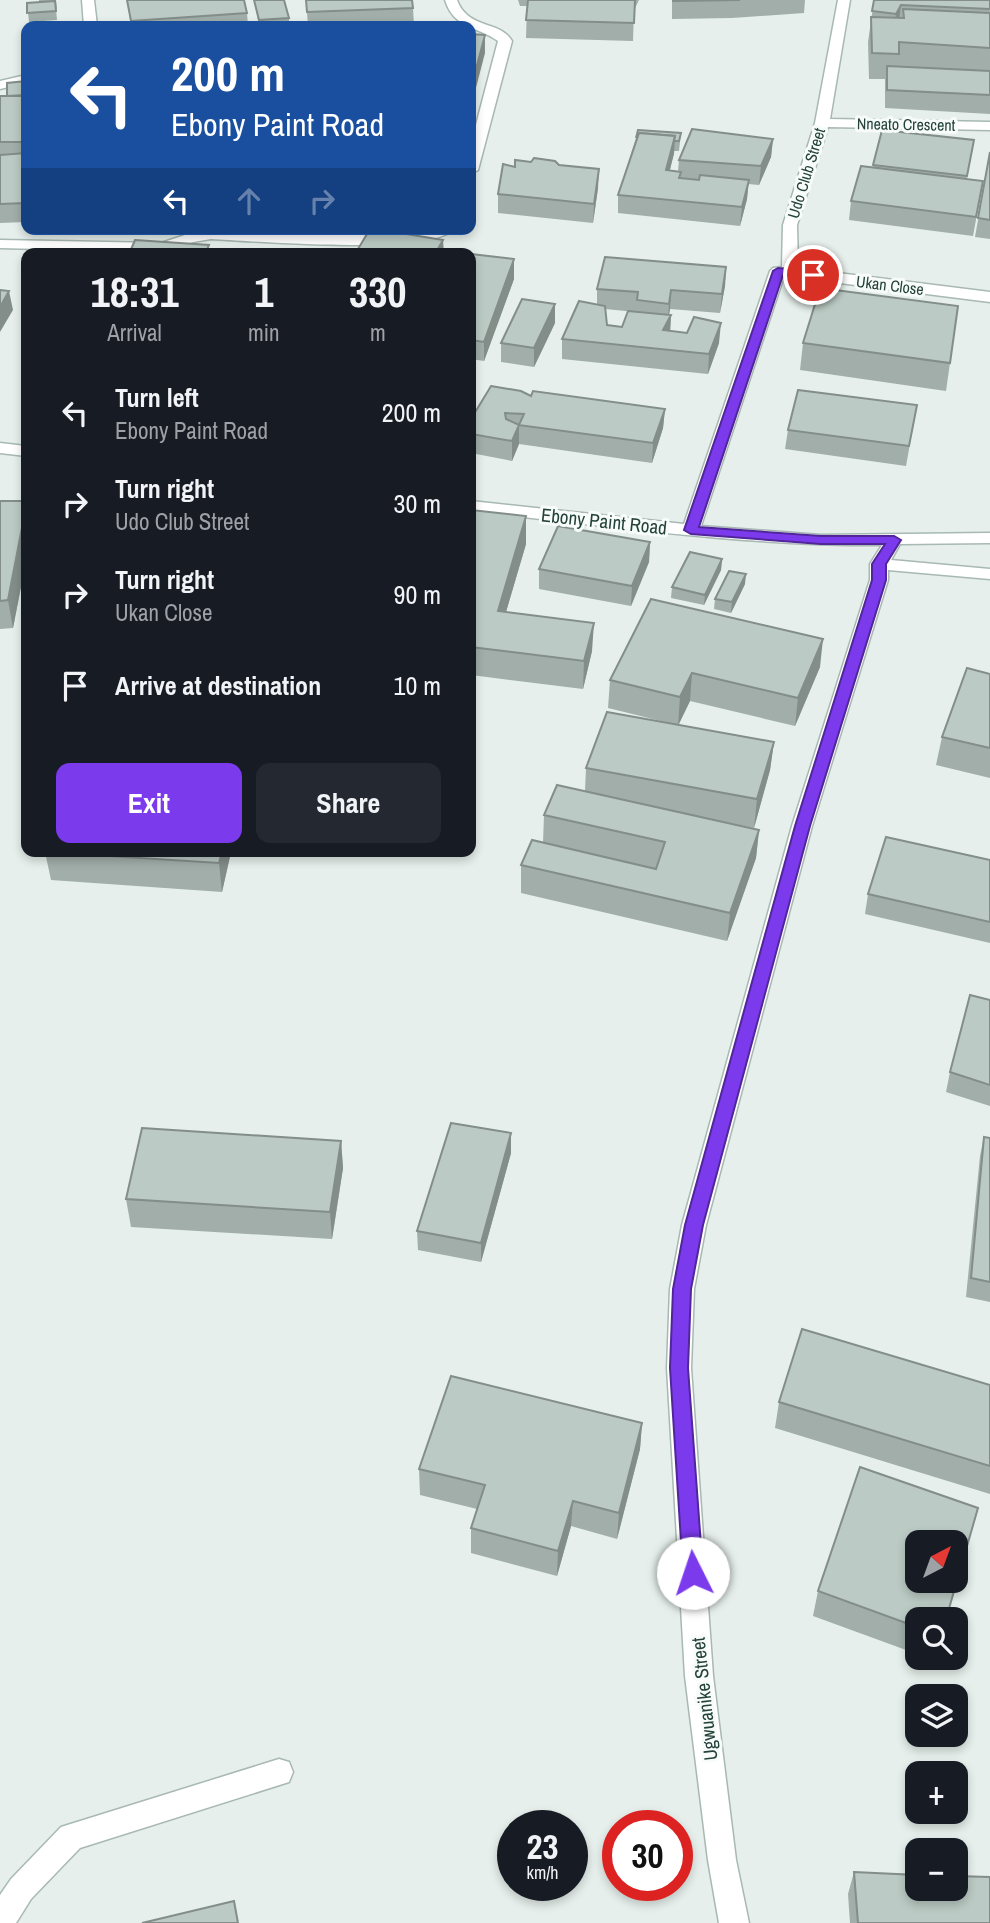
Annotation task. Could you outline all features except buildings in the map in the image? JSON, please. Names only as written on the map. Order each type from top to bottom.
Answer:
[{"type":"street","points":[[88,0],[90,21]]},
{"type":"street","points":[[451,0],[455,13],[464,21]]},
{"type":"street","name":"Udo Club Street","points":[[790,272],[790,225],[822,123],[844,0]]},
{"type":"street","points":[[476,26],[496,33],[505,41],[476,151]]},
{"type":"street","points":[[476,35],[496,33]]},
{"type":"street","points":[[0,85],[21,80]]},
{"type":"street","name":"Nneato Crescent","points":[[822,123],[990,126]]},
{"type":"street","points":[[0,244],[163,248],[198,236],[391,240],[439,235]]},
{"type":"street","points":[[691,530],[778,271],[790,272]]},
{"type":"street","name":"Ukan Close","points":[[790,272],[990,297]]},
{"type":"street","points":[[0,448],[21,450]]},
{"type":"street","name":"Ebony Paint Road","points":[[476,507],[691,530],[821,540],[990,538]]},
{"type":"street","name":"Ugwuanike Street","points":[[734,1923],[722,1860],[699,1676],[679,1368],[682,1289],[700,1202],[803,826],[879,580],[879,564],[894,540]]},
{"type":"street","points":[[879,564],[990,574]]},
{"type":"street","points":[[0,1921],[21,1889],[71,1836],[279,1772]]},
{"type":"route","points":[[693,1573],[679,1368],[682,1289],[694,1225],[803,826],[879,580],[879,564],[894,540],[821,540],[691,530],[778,271],[813,275]]}]
